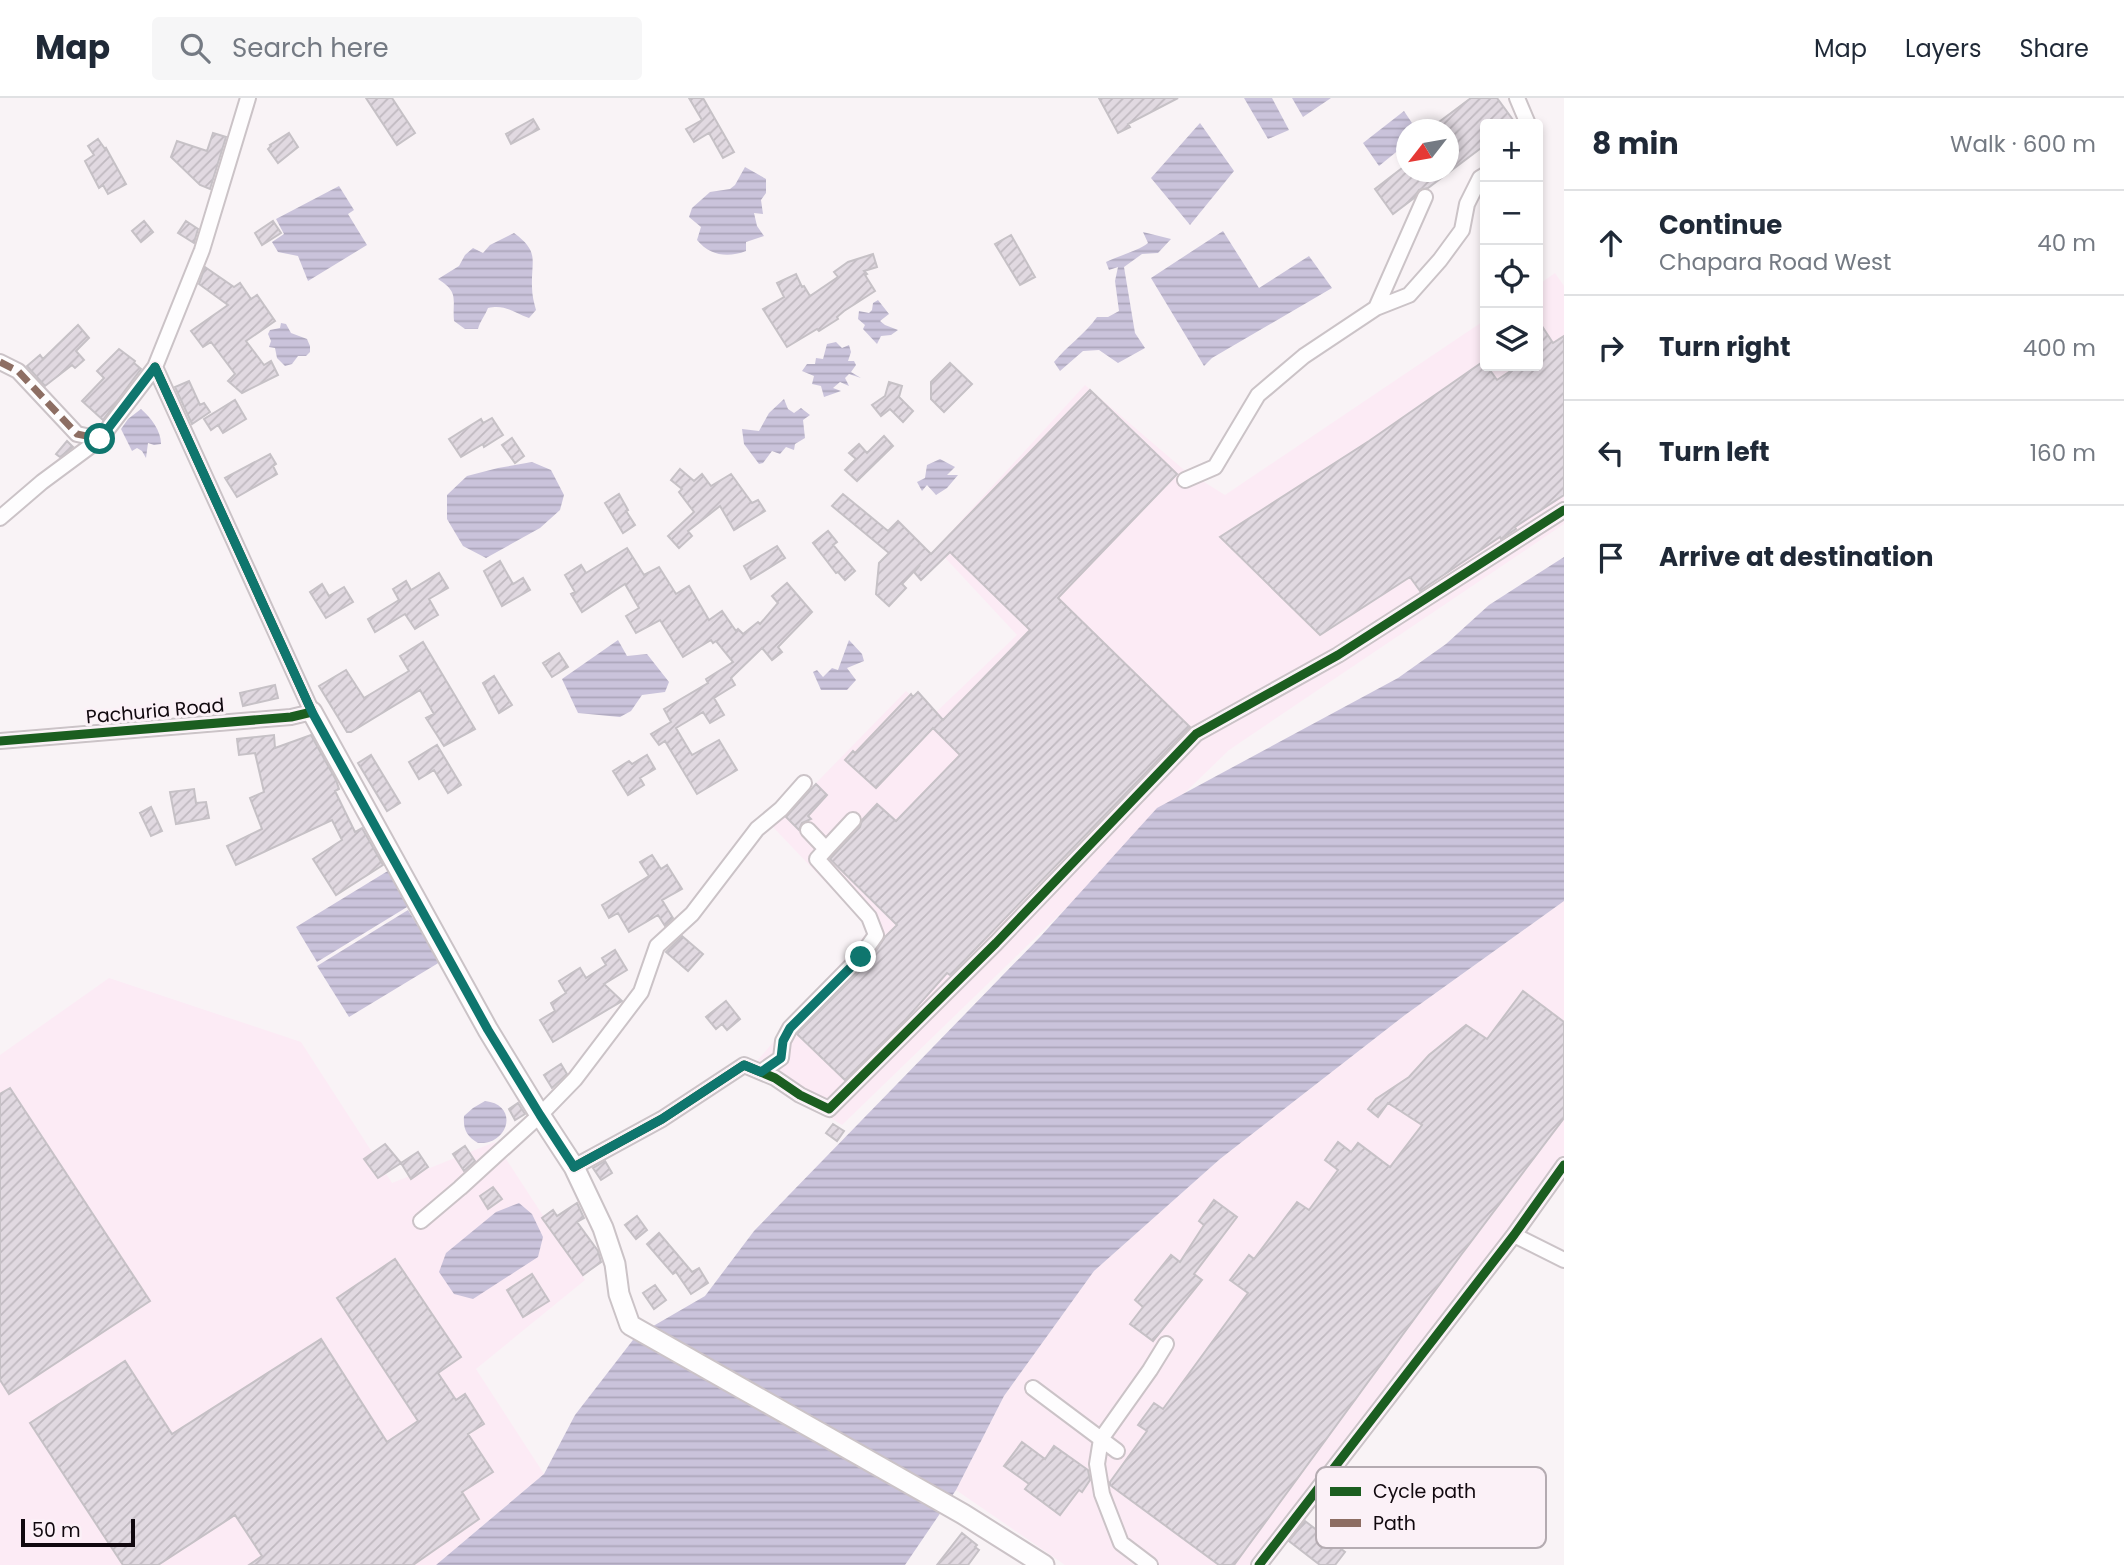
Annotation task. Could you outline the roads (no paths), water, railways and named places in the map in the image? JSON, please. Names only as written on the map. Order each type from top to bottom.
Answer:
[{"type":"main road","points":[[312,712],[488,1030],[574,1167],[603,1228],[630,1325],[963,1514],[1044,1565]]},
{"type":"street","points":[[0,518],[42,482],[100,439],[155,367],[202,250],[248,98]]},
{"type":"street","points":[[1517,98],[1526,119]]},
{"type":"street","points":[[1185,480],[1215,467],[1258,395],[1304,356],[1376,308],[1409,295],[1462,230],[1467,204],[1480,178]]},
{"type":"street","points":[[1376,308],[1424,197]]},
{"type":"street","points":[[0,362],[18,371],[77,434],[100,439]]},
{"type":"street","points":[[155,367],[312,712]]},
{"type":"street","points":[[574,1167],[662,1119],[744,1065],[829,1109],[996,943],[1196,734],[1338,655],[1564,510]]},
{"type":"street","name":"Pachuria Road","points":[[0,741],[291,717],[312,712]]},
{"type":"street","points":[[421,1221],[540,1115],[575,1079],[641,992],[657,946],[692,914],[757,829],[782,809],[804,783]]},
{"type":"street","points":[[761,1072],[781,1058],[783,1041],[790,1028],[861,957],[876,935],[869,917],[817,859],[853,820]]},
{"type":"street","points":[[808,830],[826,849]]},
{"type":"street","points":[[1335,1467],[1514,1235],[1564,1165]]},
{"type":"street","points":[[1514,1235],[1564,1260]]},
{"type":"street","points":[[1150,1565],[1121,1543],[1102,1494],[1097,1464],[1101,1439],[1166,1344]]},
{"type":"street","points":[[1033,1388],[1117,1451]]},
{"type":"street","points":[[1259,1565],[1316,1491]]}]
